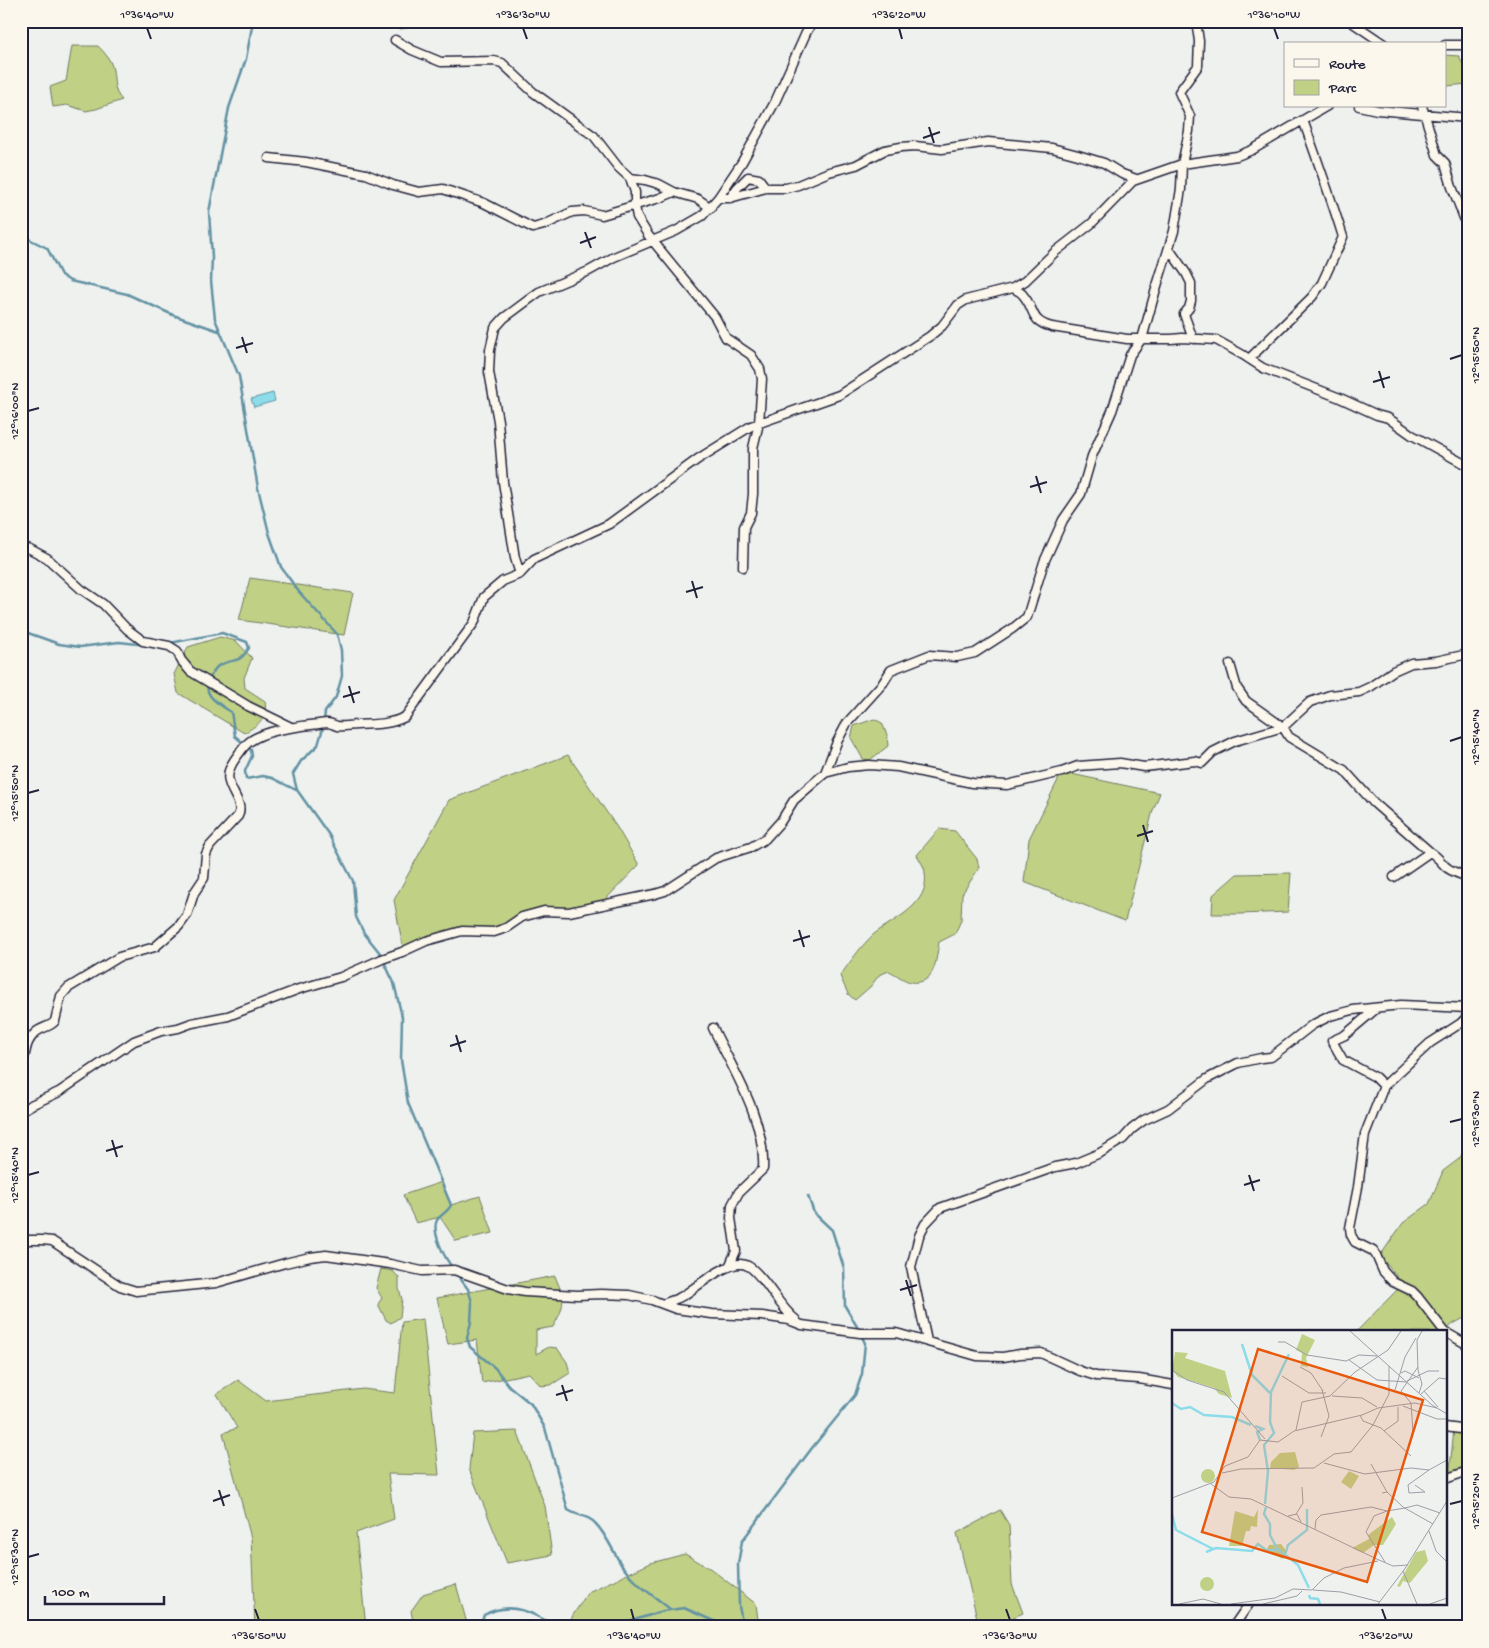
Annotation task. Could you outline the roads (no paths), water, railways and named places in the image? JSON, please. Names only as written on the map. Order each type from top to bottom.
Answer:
[{"type":"street","points":[[520,574],[515,558],[503,482],[498,421],[489,372],[490,350],[495,328],[504,318],[539,292],[589,271],[614,257],[654,241],[699,218],[711,208],[742,162],[775,102],[813,21]]},
{"type":"street","points":[[825,773],[837,742],[847,723],[883,682],[891,670],[929,655],[957,657],[975,654],[1027,617],[1044,562],[1063,520],[1081,494],[1092,456],[1112,411],[1130,354],[1142,339],[1174,231],[1190,116],[1179,92],[1198,66],[1199,41],[1196,21]]},
{"type":"street","points":[[1350,21],[1381,42]]},
{"type":"street","points":[[394,40],[441,62],[494,61],[502,63],[533,92],[594,136],[618,167],[630,178],[635,192],[637,217],[648,235],[715,317],[726,338],[751,355],[762,379],[759,423],[753,448],[751,513],[744,527],[743,567]]},
{"type":"street","points":[[1446,45],[1468,45]]},
{"type":"street","points":[[21,1065],[30,1039],[37,1031],[53,1024],[55,1021],[61,996],[68,988],[119,958],[155,947],[179,926],[187,915],[194,893],[204,878],[206,854],[210,846],[238,816],[241,810],[228,780],[230,767],[249,742],[274,731],[291,728],[328,723],[338,726],[379,725],[405,717],[474,624],[484,597],[503,581],[520,574],[534,559],[609,524],[698,459],[750,426],[838,395],[930,336],[942,326],[958,305],[966,300],[1013,288],[1091,224],[1136,179],[1182,164],[1237,156],[1252,150],[1324,108]]},
{"type":"street","points":[[1368,108],[1468,118]]},
{"type":"street","points":[[1423,108],[1437,155],[1445,163],[1468,228]]},
{"type":"street","points":[[1249,359],[1312,297],[1322,283],[1343,237],[1330,194],[1303,120]]},
{"type":"street","points":[[718,198],[730,198],[766,188],[786,188],[798,185],[829,172],[856,166],[885,150],[915,146],[942,149],[988,142],[1052,148],[1078,154],[1104,163],[1122,174],[1136,179]]},
{"type":"street","points":[[269,158],[306,162],[366,174],[393,185],[419,192],[443,189],[484,203],[533,228],[572,212],[584,211],[602,215],[674,192]]},
{"type":"street","points":[[630,178],[655,183],[674,192],[698,199],[711,208]]},
{"type":"street","points":[[730,198],[748,178],[759,179],[766,188]]},
{"type":"street","points":[[1168,249],[1191,283],[1191,301],[1189,308],[1184,314],[1192,339]]},
{"type":"street","points":[[1013,288],[1023,295],[1035,319],[1044,325],[1083,333],[1142,339],[1182,338],[1216,340],[1269,371],[1388,418],[1412,435],[1468,466]]},
{"type":"street","points":[[21,547],[30,549],[47,558],[81,589],[103,604],[127,629],[143,641],[169,646],[177,651],[181,660],[190,671],[241,702],[291,728]]},
{"type":"street","points":[[21,1111],[59,1092],[134,1041],[192,1022],[228,1016],[299,989],[341,977],[419,943],[462,931],[494,932],[506,928],[522,917],[533,913],[544,911],[569,912],[665,891],[716,858],[751,848],[765,839],[781,821],[794,800],[825,773],[848,767],[869,765],[898,767],[972,783],[1007,785],[1062,772],[1078,766],[1120,763],[1144,768],[1195,761],[1202,763],[1213,752],[1235,741],[1283,727],[1310,702],[1330,695],[1359,692],[1411,663],[1436,661],[1468,654]]},
{"type":"street","points":[[1230,664],[1237,688],[1246,701],[1283,727],[1289,736],[1344,770],[1374,802],[1430,852],[1436,855],[1446,867],[1455,873],[1468,877]]},
{"type":"street","points":[[1394,877],[1430,852]]},
{"type":"street","points":[[927,1341],[910,1266],[919,1236],[925,1224],[940,1208],[1055,1167],[1076,1163],[1100,1153],[1124,1139],[1132,1129],[1144,1120],[1168,1109],[1207,1079],[1238,1063],[1271,1057],[1312,1025],[1330,1016],[1353,1010],[1401,1005],[1468,1008]]},
{"type":"street","points":[[1377,1008],[1344,1035],[1332,1041],[1343,1060],[1375,1077],[1384,1086]]},
{"type":"street","points":[[1443,1330],[1412,1291],[1393,1282],[1387,1276],[1376,1255],[1355,1242],[1350,1228],[1366,1134],[1384,1086],[1430,1043],[1461,1023],[1468,1016]]},
{"type":"street","points":[[713,1028],[747,1098],[757,1124],[764,1156],[763,1169],[739,1192],[732,1205],[731,1218],[736,1251],[729,1267]]},
{"type":"street","points":[[21,1240],[52,1241],[120,1286],[136,1291],[216,1283],[326,1255],[390,1264],[422,1271],[454,1270],[508,1289],[525,1292],[629,1296],[643,1298],[676,1309],[712,1314],[762,1316],[789,1320],[802,1325],[860,1333],[896,1333],[977,1356],[1003,1358],[1020,1354],[1041,1353],[1080,1371],[1096,1376],[1139,1379],[1172,1385]]},
{"type":"street","points":[[663,1304],[683,1295],[710,1276],[729,1267],[743,1264],[750,1266],[786,1312],[802,1325]]},
{"type":"street","points":[[1446,1333],[1468,1345]]},
{"type":"street","points":[[1446,1427],[1468,1430]]},
{"type":"street","points":[[1446,1479],[1468,1471]]},
{"type":"street","points":[[1233,1627],[1248,1606]]},
{"type":"water","points":[[273,393],[275,401],[254,407],[251,399]]},
{"type":"waterway","points":[[253,21],[246,59],[229,108],[209,212],[212,257],[211,281],[215,319],[239,376],[258,488],[269,533],[281,567],[299,592],[337,634],[341,650],[342,676],[336,697],[325,712],[318,745],[301,761],[293,774],[297,790],[329,835],[353,881],[356,917],[364,933],[380,953],[394,983],[402,1017],[401,1060],[408,1103],[451,1205],[437,1220],[436,1231],[440,1245],[453,1268]]},
{"type":"waterway","points":[[21,235],[47,248],[61,275],[70,281],[127,294],[173,315],[219,331]]},
{"type":"waterway","points":[[21,633],[28,633],[59,644],[80,647],[119,642],[147,645]]},
{"type":"waterway","points":[[170,643],[222,633],[247,642],[249,648],[242,657],[215,669],[208,681],[208,692],[219,705],[231,712],[235,736],[251,750],[252,756],[245,771],[246,779],[263,776],[272,778],[296,790]]},
{"type":"waterway","points":[[808,1196],[814,1213],[832,1230],[844,1268],[845,1306],[859,1330]]},
{"type":"waterway","points":[[456,1273],[468,1289],[472,1302],[471,1322],[467,1338],[470,1347],[495,1368],[509,1386],[531,1404],[545,1428],[568,1510],[589,1518],[595,1523],[627,1573],[671,1610]]},
{"type":"waterway","points":[[743,1627],[739,1606],[738,1564],[742,1541],[812,1448],[855,1395],[862,1374],[865,1343],[861,1335]]},
{"type":"waterway","points":[[612,1627],[663,1611],[684,1608],[727,1627]]},
{"type":"waterway","points":[[480,1627],[484,1615],[503,1609],[522,1610],[557,1627]]}]
